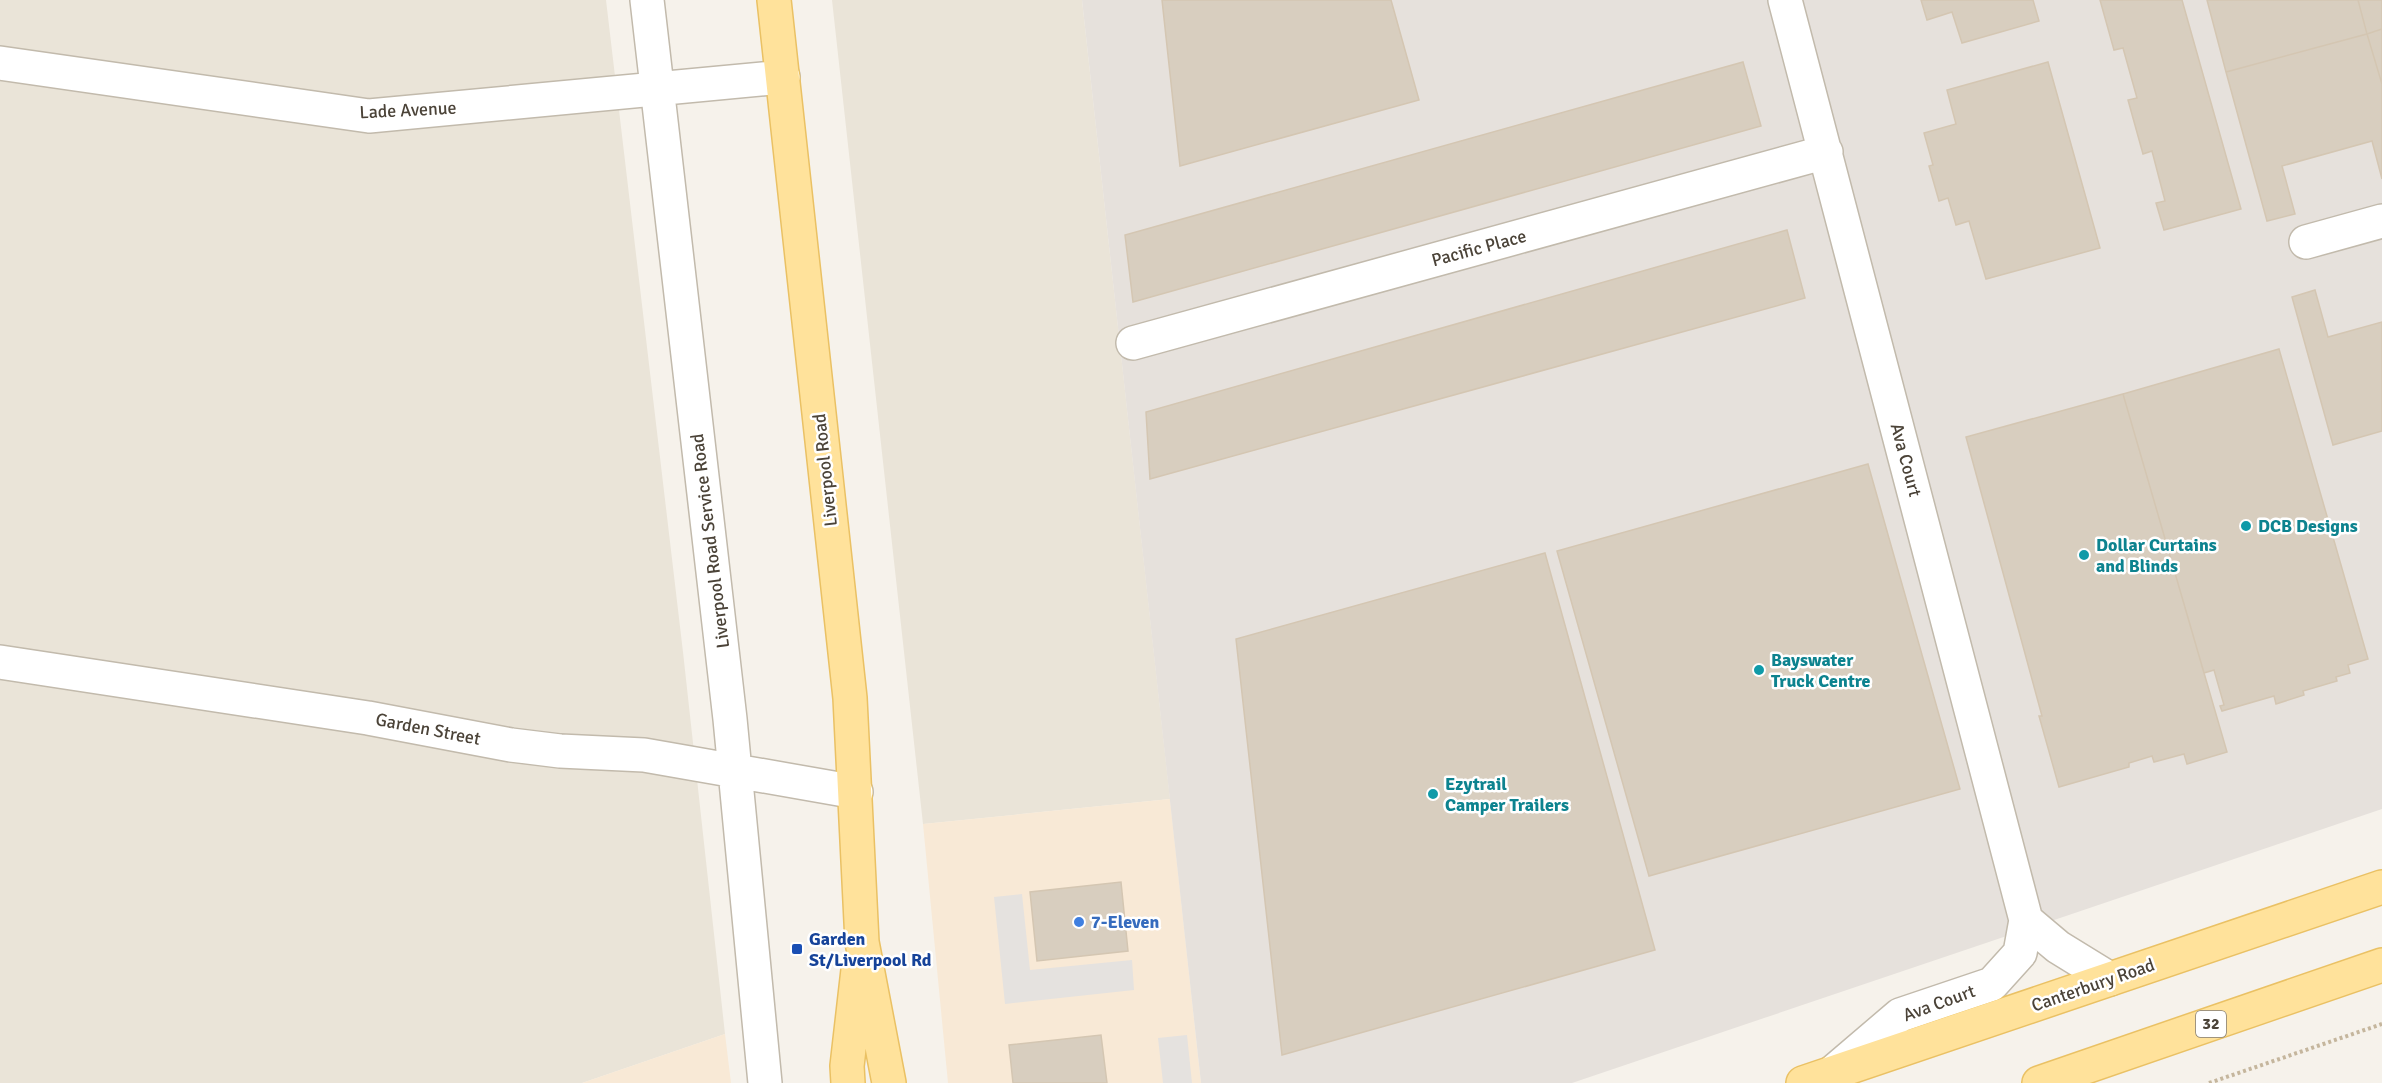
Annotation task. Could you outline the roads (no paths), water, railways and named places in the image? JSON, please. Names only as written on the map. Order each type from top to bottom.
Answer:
[{"type":"main road","name":"Liverpool Road","points":[[774,0],[850,698],[862,942],[889,1083]]},
{"type":"main road","name":"Canterbury Road","points":[[1817,1078],[2382,887]]},
{"type":"main road","name":"Liverpool Road","points":[[848,1083],[847,1066],[862,942]]},
{"type":"main road","name":"32","points":[[2039,1083],[2382,966]]},
{"type":"street","name":"Liverpool Road Service Road","points":[[647,0],[735,772],[765,1083]]},
{"type":"street","name":"Ava Court","points":[[1785,0],[2026,920],[2020,952],[1992,984],[1899,1015],[1817,1078]]},
{"type":"street","name":"Lade Avenue","points":[[0,63],[369,116],[657,87],[783,77]]},
{"type":"street","name":"Pacific Place","points":[[1133,343],[1826,152]]},
{"type":"street","points":[[2306,242],[2382,221]]},
{"type":"street","name":"Garden Street","points":[[0,662],[368,718],[511,745],[560,751],[644,755],[856,792]]},
{"type":"street","points":[[2026,920],[2058,947],[2110,979]]},
{"type":"place","name":"DCB Designs","points":[[2246,526]]},
{"type":"place","name":"Dollar Curtains and Blinds","points":[[2084,555]]},
{"type":"place","name":"Bayswater Truck Centre","points":[[1759,670]]},
{"type":"place","name":"Ezytrail Camper Trailers","points":[[1433,794]]},
{"type":"place","name":"7-Eleven","points":[[1079,922]]},
{"type":"place","name":"Garden St/Liverpool Rd","points":[[797,949]]}]
